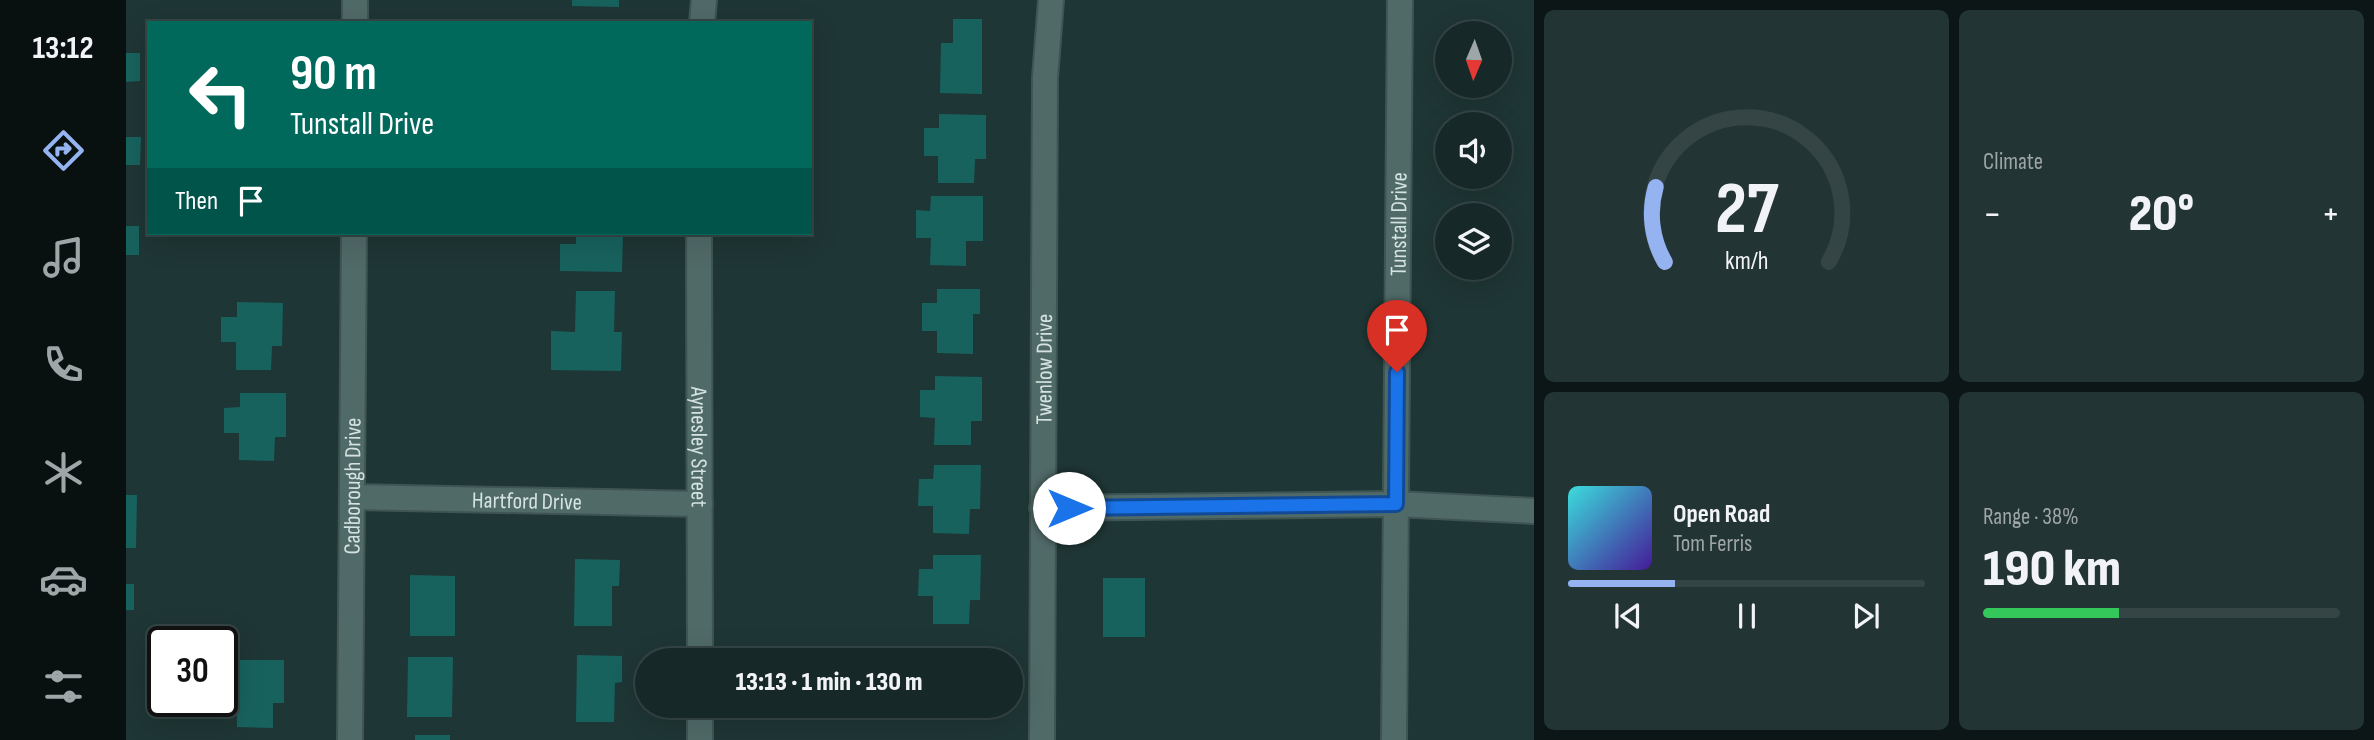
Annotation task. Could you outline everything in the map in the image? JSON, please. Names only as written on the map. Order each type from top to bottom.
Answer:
[{"type":"street","points":[[355,0],[355,21]]},
{"type":"street","points":[[702,21],[704,0]]},
{"type":"street","name":"Twenlow Drive","points":[[1042,740],[1045,78],[1051,0]]},
{"type":"street","name":"Tunstall Drive","points":[[1394,740],[1400,0]]},
{"type":"street","name":"Cadborough Drive","points":[[350,740],[354,235]]},
{"type":"street","name":"Aynesley Street","points":[[699,235],[700,648]]},
{"type":"street","name":"Hartford Drive","points":[[354,497],[700,504]]},
{"type":"street","points":[[1042,508],[1396,504],[1534,511]]},
{"type":"street","points":[[700,718],[700,740]]},
{"type":"building","points":[[572,0],[619,0],[619,7],[572,6]]},
{"type":"building","points":[[953,19],[982,19],[982,94],[940,93],[941,43],[953,43]]},
{"type":"building","points":[[126,53],[140,53],[140,81],[126,82]]},
{"type":"building","points":[[939,114],[986,115],[986,159],[975,159],[974,183],[938,183],[938,156],[924,156],[924,128],[939,128]]},
{"type":"building","points":[[126,137],[141,137],[140,165],[126,165]]},
{"type":"building","points":[[931,196],[983,196],[983,241],[966,241],[966,266],[930,265],[931,238],[916,238],[916,210],[930,211]]},
{"type":"building","points":[[126,226],[139,226],[139,255],[126,255]]},
{"type":"building","points":[[576,235],[623,235],[622,272],[560,271],[560,244],[576,244]]},
{"type":"building","points":[[937,289],[980,289],[980,314],[973,314],[973,354],[937,353],[937,331],[922,331],[922,303],[937,303]]},
{"type":"building","points":[[576,291],[615,291],[614,332],[622,332],[621,371],[551,370],[551,331],[575,332]]},
{"type":"building","points":[[237,302],[283,303],[282,346],[272,346],[271,370],[236,370],[236,342],[221,342],[221,317],[237,317]]},
{"type":"building","points":[[935,376],[982,377],[982,421],[971,421],[971,445],[934,445],[935,418],[920,417],[920,390],[935,390]]},
{"type":"building","points":[[240,393],[286,393],[286,437],[275,437],[274,461],[239,460],[239,433],[224,433],[224,408],[240,407]]},
{"type":"building","points":[[934,465],[981,465],[980,509],[970,509],[969,534],[933,533],[933,506],[918,506],[919,479],[933,479]]},
{"type":"building","points":[[126,495],[137,495],[136,548],[126,548]]},
{"type":"building","points":[[933,555],[981,555],[980,600],[970,600],[969,624],[933,624],[933,596],[918,596],[919,569],[933,569]]},
{"type":"building","points":[[575,559],[620,560],[619,586],[612,586],[612,626],[574,626]]},
{"type":"building","points":[[410,575],[455,576],[455,636],[410,636]]},
{"type":"building","points":[[1103,578],[1145,578],[1145,637],[1103,637]]},
{"type":"building","points":[[126,584],[134,584],[134,610],[126,610]]},
{"type":"building","points":[[577,655],[622,656],[622,682],[615,683],[614,722],[576,722]]},
{"type":"building","points":[[408,657],[453,657],[452,717],[407,717]]},
{"type":"building","points":[[238,660],[284,660],[284,703],[273,703],[273,728],[237,727]]},
{"type":"building","points":[[415,735],[450,735],[450,740],[415,740]]},
{"type":"route","points":[[1069,508],[1396,504],[1397,372]]}]
